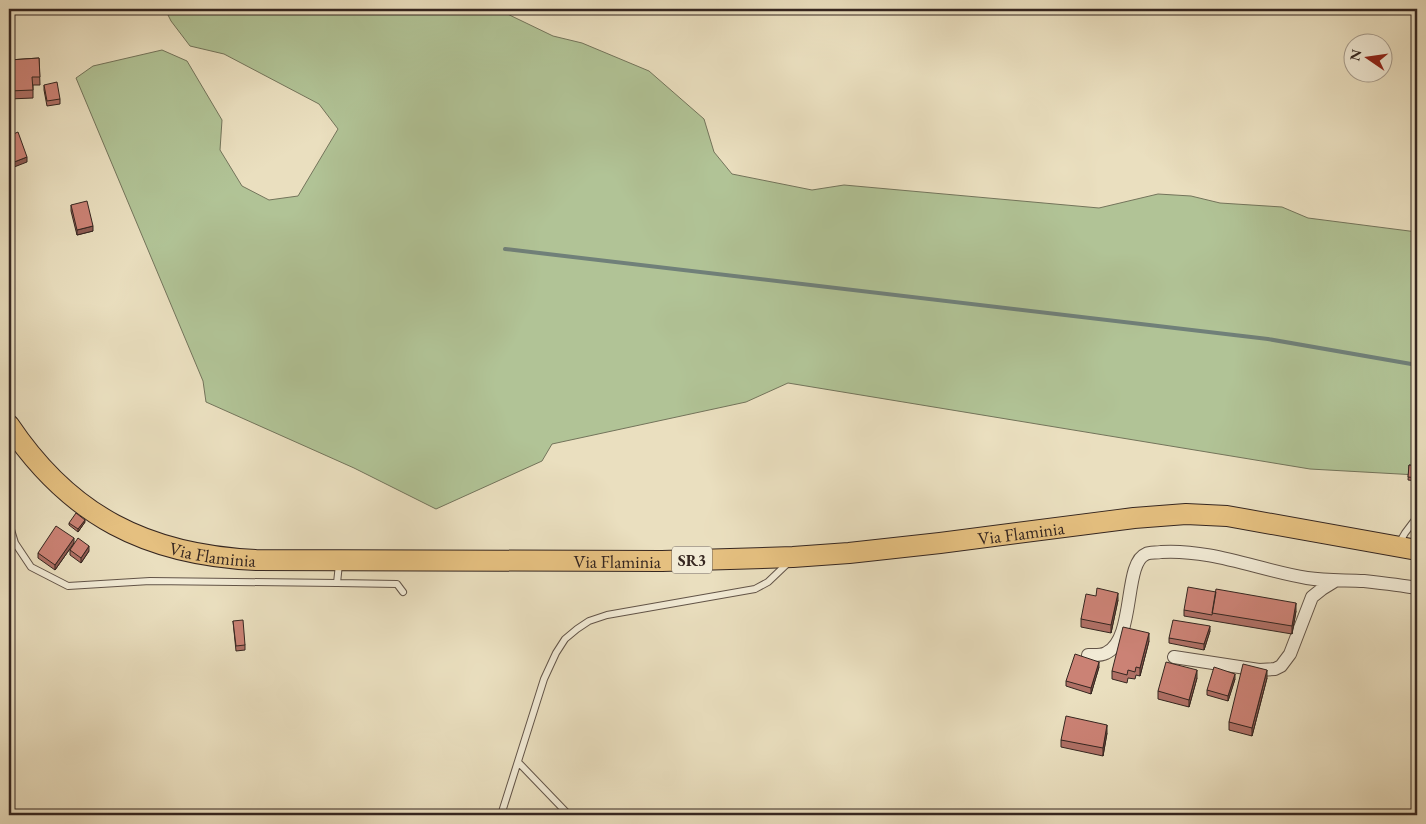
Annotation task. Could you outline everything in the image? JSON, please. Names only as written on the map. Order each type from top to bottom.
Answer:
[{"type":"main road","name":"Via Flaminia","points":[[9,425],[40,464],[71,496],[109,521],[150,542],[185,552],[224,558],[256,560],[662,561],[793,557],[878,550],[1134,518],[1182,514],[1227,516],[1417,550]]},
{"type":"street","points":[[1088,655],[1100,655],[1114,648],[1119,639],[1128,607],[1135,569],[1139,560],[1146,554],[1190,552],[1306,577],[1417,588]]},
{"type":"street","points":[[1174,657],[1258,670],[1275,669],[1281,666],[1290,654],[1312,597],[1335,581]]},
{"type":"lane","points":[[1397,546],[1417,517]]},
{"type":"lane","points":[[9,523],[15,543],[31,567],[68,586],[150,581],[397,584],[403,592]]},
{"type":"lane","points":[[501,815],[549,666],[566,639],[577,629],[589,621],[607,615],[755,589],[768,582],[793,557]]},
{"type":"lane","points":[[338,583],[339,560]]},
{"type":"lane","points":[[518,762],[569,815]]},
{"type":"green space","points":[[165,9],[497,9],[553,36],[582,43],[649,71],[704,119],[714,152],[732,174],[812,190],[844,185],[1099,208],[1158,194],[1191,196],[1220,203],[1282,207],[1308,218],[1417,232],[1417,475],[1310,469],[788,383],[746,402],[552,444],[542,461],[436,509],[354,468],[206,402],[203,381],[76,78],[93,66],[162,50],[187,61],[222,120],[220,150],[242,186],[269,200],[298,196],[338,129],[319,104],[224,54],[190,46],[171,21]]},
{"type":"building","points":[[39,58],[40,77],[32,77],[33,90],[9,91],[9,60]]},
{"type":"building","points":[[57,82],[60,99],[47,101],[44,85]]},
{"type":"building","points":[[18,132],[27,157],[9,164],[9,136]]},
{"type":"building","points":[[87,201],[93,226],[77,230],[71,205]]},
{"type":"building","points":[[1409,465],[1417,466],[1417,478],[1408,477]]},
{"type":"building","points":[[76,513],[85,520],[78,529],[69,523]]},
{"type":"building","points":[[56,526],[74,538],[55,565],[38,553]]},
{"type":"building","points":[[78,538],[89,546],[81,558],[70,550]]},
{"type":"building","points":[[1188,587],[1216,592],[1212,615],[1184,610]]},
{"type":"building","points":[[1097,588],[1118,593],[1111,625],[1081,619],[1086,594],[1096,596]]},
{"type":"building","points":[[1216,589],[1296,603],[1292,626],[1212,613]]},
{"type":"building","points":[[243,620],[245,645],[236,646],[233,621]]},
{"type":"building","points":[[1173,620],[1210,626],[1204,644],[1169,638]]},
{"type":"building","points":[[1123,627],[1149,633],[1140,668],[1136,667],[1135,672],[1128,670],[1127,675],[1112,671]]},
{"type":"building","points":[[1075,654],[1099,662],[1091,688],[1066,681]]},
{"type":"building","points":[[1166,662],[1197,670],[1189,700],[1158,691]]},
{"type":"building","points":[[1243,664],[1267,670],[1252,728],[1229,722]]},
{"type":"building","points":[[1214,667],[1235,674],[1228,696],[1207,690]]},
{"type":"building","points":[[1066,716],[1107,725],[1103,748],[1061,740]]},
{"type":"waterway","points":[[505,249],[1268,339],[1417,365]]}]
